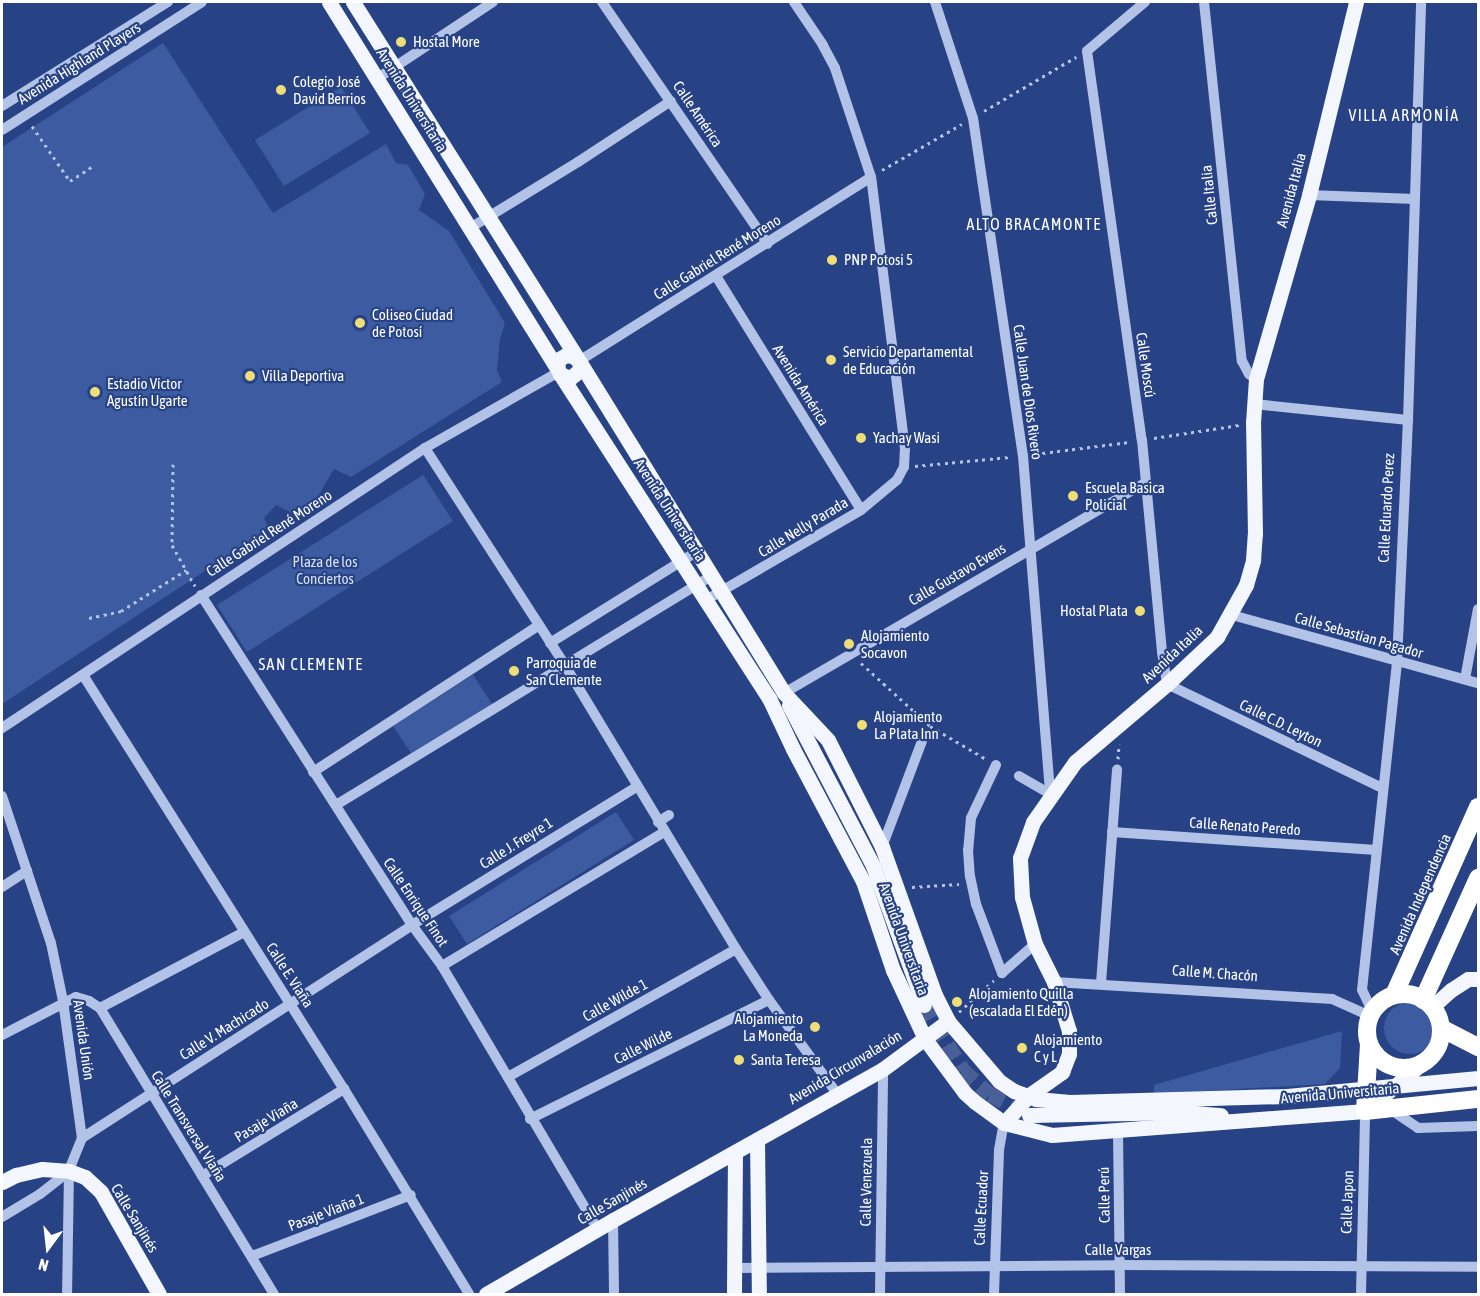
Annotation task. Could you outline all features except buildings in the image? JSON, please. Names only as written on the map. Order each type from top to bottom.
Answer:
[{"type":"highway","name":"Avenida Independencia","points":[[1394,995],[1479,807]]},
{"type":"highway","points":[[1428,1003],[1479,878]]},
{"type":"highway","points":[[1365,1111],[1369,1044],[1366,1027],[1371,1014],[1384,999],[1405,994],[1428,1003],[1441,1028],[1479,1047]]},
{"type":"highway","points":[[1369,1044],[1378,1059],[1388,1065],[1399,1068],[1420,1065],[1437,1049],[1441,1028]]},
{"type":"highway","name":"Avenida Universitaria","points":[[1365,1111],[1479,1099]]},
{"type":"main road","name":"Avenida Universitaria","points":[[329,2],[559,372],[706,600],[777,695],[828,740],[882,847],[935,995],[948,1020],[999,1081],[1028,1096],[1070,1102],[1287,1096],[1479,1078]]},
{"type":"main road","name":"Avenida Universitaria","points":[[352,2],[723,591],[777,695],[793,749],[863,881],[893,970],[925,1039],[965,1093],[1004,1123],[1052,1135],[1365,1111]]},
{"type":"main road","name":"Avenida Italia","points":[[1062,1072],[1069,1054],[1069,1031],[1054,982],[1035,944],[1022,897],[1020,858],[1033,822],[1050,794],[1075,762],[1167,684],[1217,637],[1232,615],[1246,585],[1253,560],[1253,423],[1256,379],[1310,195],[1356,2]]},
{"type":"main road","points":[[559,372],[558,363],[562,357],[569,354],[579,361]]},
{"type":"main road","points":[[777,695],[806,741],[873,866],[924,1005]]},
{"type":"main road","points":[[1428,1003],[1468,979],[1479,979]]},
{"type":"main road","name":"Avenida Circunvalación","points":[[757,1140],[883,1069],[948,1020]]},
{"type":"main road","points":[[1365,1111],[1420,1065]]},
{"type":"main road","points":[[1004,1123],[1028,1096],[1062,1072]]},
{"type":"main road","points":[[1062,1072],[1062,1092],[1070,1102]]},
{"type":"main road","points":[[1183,1112],[1287,1096]]},
{"type":"main road","points":[[1029,1114],[1183,1112],[1262,1118]]},
{"type":"main road","points":[[757,1140],[759,1294]]},
{"type":"main road","name":"Calle Sanjinés","points":[[486,1294],[507,1288],[613,1220],[757,1140]]},
{"type":"main road","points":[[734,1294],[735,1152]]},
{"type":"main road","points":[[2,1182],[16,1175],[42,1169],[69,1171]]},
{"type":"main road","name":"Calle Sanjinés","points":[[69,1171],[85,1177],[101,1192],[159,1294]]},
{"type":"street","name":"Avenida Highland Players","points":[[2,106],[168,2]]},
{"type":"street","name":"Avenida Highland Players","points":[[2,130],[202,2]]},
{"type":"street","points":[[378,78],[493,2]]},
{"type":"street","name":"Calle América","points":[[602,2],[768,244]]},
{"type":"street","points":[[794,2],[823,45],[835,68],[871,177],[905,449],[904,467]]},
{"type":"street","name":"Calle Juan de Dios Rivero","points":[[935,2],[973,118],[1023,456],[1050,794]]},
{"type":"street","name":"Calle Moscú","points":[[1145,2],[1087,51],[1142,440],[1167,684]]},
{"type":"street","name":"Calle Italia","points":[[1204,2],[1242,361],[1249,374],[1256,379]]},
{"type":"street","name":"Calle Eduardo Perez","points":[[1371,1014],[1362,990],[1397,662],[1408,420],[1421,2]]},
{"type":"street","points":[[470,228],[578,162],[671,101]]},
{"type":"street","name":"Calle Gabriel René Moreno","points":[[579,361],[871,177]]},
{"type":"street","points":[[1310,195],[1415,199]]},
{"type":"street","name":"Avenida América","points":[[716,276],[861,510]]},
{"type":"street","name":"Calle Gabriel René Moreno","points":[[2,728],[426,448],[559,372]]},
{"type":"street","points":[[1254,404],[1408,420]]},
{"type":"street","points":[[426,448],[566,667],[736,949],[769,1000],[838,1095]]},
{"type":"street","name":"Calle Nelly Parada","points":[[706,600],[861,510],[897,480],[904,467]]},
{"type":"street","name":"Calle Gustavo Evens","points":[[777,695],[1146,482]]},
{"type":"street","points":[[550,643],[698,551]]},
{"type":"street","points":[[336,805],[566,667],[713,575]]},
{"type":"street","name":"Calle Enrique Finot","points":[[201,596],[412,926],[442,966],[508,1077],[530,1119],[598,1230]]},
{"type":"street","points":[[1465,679],[1479,609]]},
{"type":"street","name":"Calle Sebastian Pagador","points":[[1232,615],[1479,683]]},
{"type":"street","points":[[312,772],[538,626]]},
{"type":"street","name":"Calle E. Viaña","points":[[83,675],[345,1089],[469,1294]]},
{"type":"street","name":"Calle C.D. Leyton","points":[[1167,684],[1382,788]]},
{"type":"street","points":[[882,847],[922,741]]},
{"type":"street","points":[[996,765],[971,818],[968,850],[971,883],[1002,973],[1035,944]]},
{"type":"street","points":[[1101,983],[1117,770]]},
{"type":"street","points":[[1019,776],[1050,794]]},
{"type":"street","name":"Calle J. Freyre 1","points":[[412,926],[639,791],[652,789]]},
{"type":"street","name":"Avenida Unión","points":[[2,796],[51,943],[63,1001],[82,1138],[69,1171],[67,1294]]},
{"type":"street","points":[[658,822],[669,815]]},
{"type":"street","points":[[442,966],[664,832]]},
{"type":"street","name":"Calle Renato Peredo","points":[[1112,832],[1376,850]]},
{"type":"street","points":[[2,886],[27,871]]},
{"type":"street","name":"Calle V. Machicado","points":[[82,1138],[412,926]]},
{"type":"street","points":[[2,1035],[63,1001],[76,997],[100,1008],[244,932]]},
{"type":"street","name":"Calle Wilde 1","points":[[508,1077],[736,949]]},
{"type":"street","name":"Calle M. Chacón","points":[[1054,982],[1101,983],[1332,999],[1371,1014]]},
{"type":"street","name":"Calle Wilde","points":[[530,1119],[769,1000]]},
{"type":"street","name":"Calle Transversal Viaña","points":[[100,1008],[274,1294]]},
{"type":"street","name":"Calle Venezuela","points":[[880,1294],[883,1069]]},
{"type":"street","name":"Pasaje Viaña","points":[[202,1176],[345,1089]]},
{"type":"street","points":[[1387,1108],[1418,1128],[1479,1126]]},
{"type":"street","name":"Calle Japon","points":[[1361,1294],[1365,1111]]},
{"type":"street","name":"Calle Ecuador","points":[[994,1294],[999,1150],[1004,1123]]},
{"type":"street","name":"Calle Perú","points":[[1118,1131],[1120,1294]]},
{"type":"street","points":[[2,1217],[40,1194],[69,1171]]},
{"type":"street","name":"Pasaje Viaña 1","points":[[252,1256],[411,1195]]},
{"type":"street","points":[[613,1220],[614,1294]]},
{"type":"street","name":"Calle Vargas","points":[[734,1268],[1121,1265],[1479,1268]]},
{"type":"path","points":[[25,115],[70,181],[93,166]]},
{"type":"path","points":[[904,467],[1023,456],[1253,423]]},
{"type":"path","points":[[173,464],[172,545],[201,596]]},
{"type":"path","points":[[89,618],[121,611],[186,570]]},
{"type":"path","points":[[851,654],[930,726],[996,765]]},
{"type":"path","points":[[898,888],[971,883]]},
{"type":"path","points":[[948,1020],[1002,973]]},
{"type":"green space","name":"Estadio Víctor Agustín Ugarte","points":[[163,43],[273,213],[386,144],[396,163],[408,165],[425,194],[419,210],[449,231],[505,323],[500,339],[497,370],[502,382],[351,477],[334,469],[317,498],[294,514],[276,505],[264,518],[269,529],[2,704],[2,147]]},
{"type":"green space","points":[[341,87],[370,133],[284,186],[255,140]]},
{"type":"green space","name":"Plaza de los Conciertos","points":[[423,475],[453,521],[247,652],[217,605]]},
{"type":"green space","points":[[473,675],[492,704],[411,753],[393,726]]},
{"type":"green space","points":[[616,812],[634,840],[467,944],[449,916]]},
{"type":"green space","points":[[1410,1002],[1424,1006],[1432,1014],[1436,1028],[1432,1042],[1424,1050],[1410,1054],[1396,1050],[1388,1042],[1384,1028],[1388,1014],[1396,1006]]},
{"type":"green space","points":[[1342,1031],[1340,1068],[1325,1084],[1154,1094],[1154,1085]]},
{"type":"tunnel","points":[[924,1005],[963,1070],[990,1094],[1026,1113]]},
{"type":"place","name":"Hostal More","points":[[401,42]]},
{"type":"place","name":"Colegio José David Berrios","points":[[281,90]]},
{"type":"place","name":"PNP Potosi 5","points":[[832,260]]},
{"type":"place","name":"Coliseo Ciudad de Potosí","points":[[360,323]]},
{"type":"place","name":"Servicio Departamental de Educación","points":[[831,360]]},
{"type":"place","name":"Villa Deportiva","points":[[250,376]]},
{"type":"place","name":"Estadio Víctor Agustín Ugarte","points":[[95,392]]},
{"type":"place","name":"Yachay Wasi","points":[[861,438]]},
{"type":"place","name":"Escuela Basica Policial","points":[[1073,496]]},
{"type":"place","name":"Hostal Plata","points":[[1140,611]]},
{"type":"place","name":"Alojamiento Socavon","points":[[849,644]]},
{"type":"place","name":"Parroquia de San Clemente","points":[[514,671]]},
{"type":"place","name":"Alojamiento La Plata Inn","points":[[862,725]]},
{"type":"place","name":"Alojamiento Quilla (escalada El Edén)","points":[[957,1002]]},
{"type":"place","name":"Alojamiento La Moneda","points":[[815,1027]]},
{"type":"place","name":"Alojamiento C y L","points":[[1022,1048]]},
{"type":"place","name":"Santa Teresa","points":[[739,1060]]},
{"type":"district","name":"VILLA ARMONÍA","points":[[1404,115]]},
{"type":"district","name":"ALTO BRACAMONTE","points":[[1034,224]]},
{"type":"district","name":"SAN CLEMENTE","points":[[311,664]]}]
